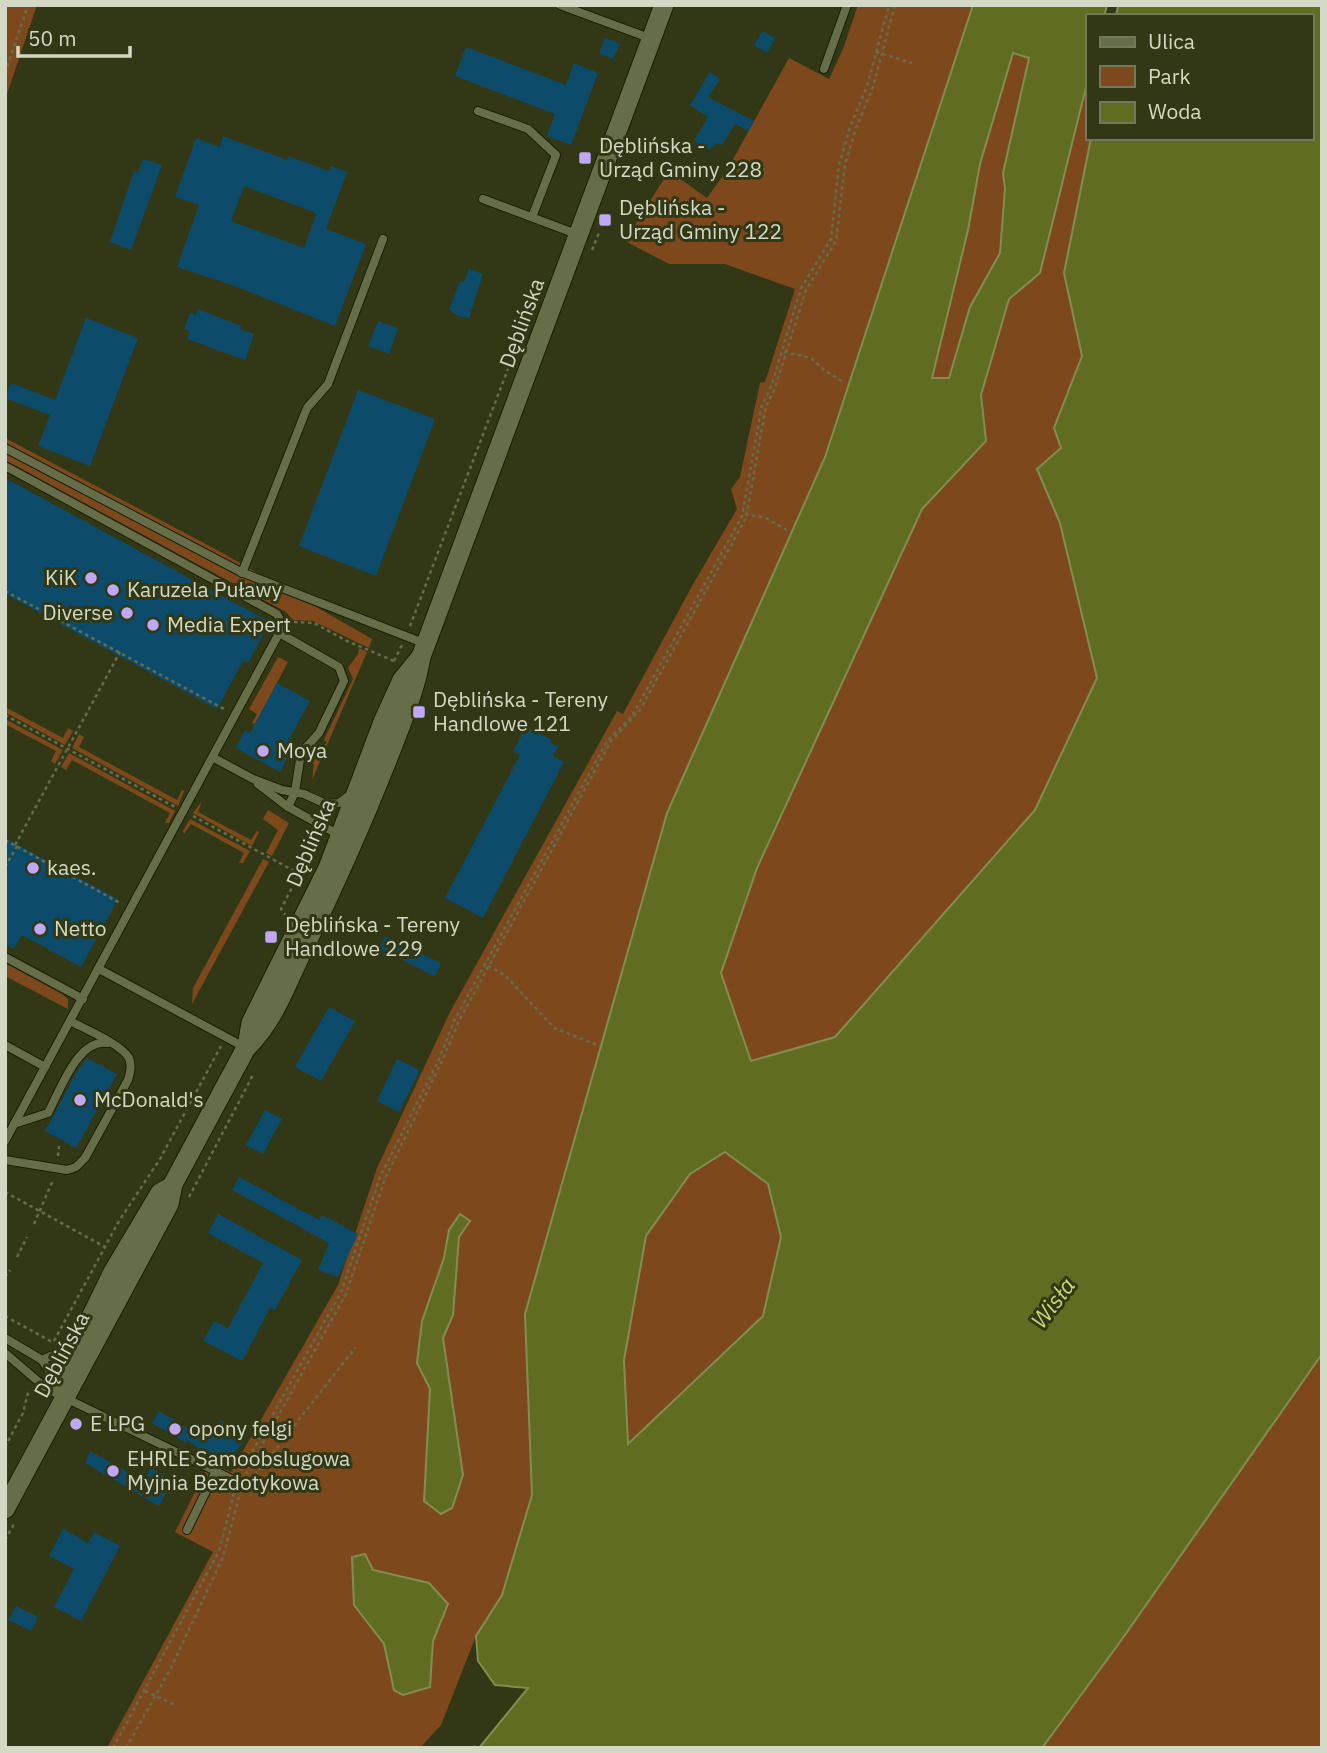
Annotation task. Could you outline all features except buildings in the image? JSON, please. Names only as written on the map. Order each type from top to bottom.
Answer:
[{"type":"main road","name":"Dęblińska","points":[[5,1485],[60,1395],[169,1204],[173,1184],[246,1048],[263,1029],[282,996],[350,831],[416,683],[424,651],[664,5]]},
{"type":"main road","name":"Dęblińska","points":[[350,831],[360,783],[402,680],[424,651]]},
{"type":"main road","name":"Dęblińska","points":[[5,1509],[60,1395],[79,1341],[113,1272],[160,1193],[173,1184]]},
{"type":"lane","points":[[559,5],[652,39]]},
{"type":"lane","points":[[824,69],[847,5]]},
{"type":"lane","points":[[478,111],[528,129],[556,155],[532,217]]},
{"type":"lane","points":[[483,199],[579,235]]},
{"type":"lane","points":[[242,573],[307,408],[328,384],[383,239]]},
{"type":"lane","points":[[5,448],[242,573],[406,636],[424,651]]},
{"type":"lane","points":[[5,466],[277,614],[282,622],[281,634],[5,1141]]},
{"type":"lane","points":[[281,634],[339,667],[344,681],[319,733],[301,753],[295,792],[288,807]]},
{"type":"lane","points":[[214,758],[253,779],[288,807],[322,826],[350,831]]},
{"type":"lane","points":[[253,779],[326,804],[340,803],[360,783]]},
{"type":"lane","points":[[326,804],[350,831]]},
{"type":"lane","points":[[5,957],[83,999]]},
{"type":"lane","points":[[99,969],[246,1048]]},
{"type":"lane","points":[[5,1160],[67,1170],[76,1167],[85,1158],[128,1080],[130,1059],[122,1049],[70,1021]]},
{"type":"lane","points":[[15,1124],[48,1113],[80,1054],[89,1045],[99,1041],[110,1043]]},
{"type":"lane","points":[[5,1045],[46,1067]]},
{"type":"lane","points":[[5,1338],[42,1360],[60,1395]]},
{"type":"lane","points":[[42,1360],[64,1352],[79,1341]]},
{"type":"lane","points":[[5,1353],[40,1384],[239,1484]]},
{"type":"lane","points":[[187,1531],[215,1473]]},
{"type":"path","points":[[5,73],[28,5]]},
{"type":"path","points":[[783,351],[801,288],[831,239],[839,165],[850,127],[867,86],[889,5]]},
{"type":"path","points":[[113,1748],[219,1551],[239,1484],[341,1292],[380,1177],[439,1059],[455,1019],[487,965],[607,741],[632,716],[744,514],[762,405],[806,290],[836,242],[845,165],[882,54],[895,5]]},
{"type":"path","points":[[876,52],[912,63]]},
{"type":"path","points":[[783,351],[811,358],[843,382]]},
{"type":"path","points":[[282,622],[314,623],[394,662],[515,353]]},
{"type":"path","points":[[744,514],[766,518],[790,532]]},
{"type":"path","points":[[5,591],[236,716]]},
{"type":"path","points":[[5,867],[120,652]]},
{"type":"path","points":[[5,715],[299,874]]},
{"type":"path","points":[[288,919],[281,909],[322,826]]},
{"type":"path","points":[[5,840],[132,909]]},
{"type":"path","points":[[487,965],[505,975],[554,1028],[600,1046]]},
{"type":"path","points":[[47,1350],[54,1343],[105,1247],[160,1159],[225,1037]]},
{"type":"path","points":[[34,1224],[41,1212],[56,1168],[59,1146]]},
{"type":"path","points":[[5,1192],[105,1247]]},
{"type":"path","points":[[17,1257],[27,1237]]},
{"type":"path","points":[[5,1277],[10,1270]]},
{"type":"path","points":[[5,1316],[54,1343]]},
{"type":"path","points":[[239,1484],[248,1484],[254,1478],[355,1348]]},
{"type":"path","points":[[5,1447],[23,1413],[30,1391],[28,1387]]},
{"type":"path","points":[[126,1748],[156,1696],[223,1557],[239,1484]]},
{"type":"path","points":[[144,1690],[177,1706]]},
{"type":"path","points":[[473,1748],[477,1744]]},
{"type":"green space","points":[[5,5],[37,5],[5,100]]},
{"type":"green space","points":[[858,5],[973,5],[824,457],[667,813],[525,1314],[532,1494],[502,1595],[476,1636],[441,1725],[420,1748],[107,1748],[213,1552],[175,1532],[210,1462],[231,1472],[338,1285],[377,1168],[450,1012],[617,711],[623,714],[737,509],[731,489],[740,477],[760,383],[765,382],[795,289],[725,264],[669,264],[625,241],[669,171],[707,198],[727,170],[789,58],[829,79]],"holes":[[[460,1214],[470,1221],[459,1237],[453,1315],[443,1338],[463,1475],[424,1501],[430,1389],[417,1363],[422,1321],[444,1258],[449,1230]],[[364,1555],[373,1570],[448,1604],[433,1641],[430,1687],[394,1690],[384,1644],[354,1605]]]},
{"type":"green space","points":[[1013,52],[1029,57],[1003,173],[1005,189],[1000,253],[970,307],[949,379],[931,378],[968,230],[980,164]]},
{"type":"green space","points":[[1086,87],[1086,140],[1091,140],[1064,273],[1082,356],[1054,428],[1061,448],[1037,469],[1060,523],[1097,678],[1035,810],[835,1037],[750,1061],[721,973],[757,867],[922,509],[986,441],[981,395],[1009,299],[1040,273]]},
{"type":"green space","points":[[5,438],[219,551],[372,639],[369,648],[313,621],[292,620],[286,612],[5,460]]},
{"type":"green space","points":[[359,648],[367,652],[312,780],[314,764],[308,762],[318,746],[321,749],[327,742],[324,740],[353,679],[348,668]]},
{"type":"green space","points":[[278,657],[288,662],[255,724],[252,723],[257,714],[249,709]]},
{"type":"green space","points":[[5,707],[63,738],[68,728],[73,731],[65,745],[5,712]]},
{"type":"green space","points":[[5,719],[63,750],[55,764],[51,761],[56,751],[5,724]]},
{"type":"green space","points":[[79,734],[84,737],[79,747],[177,800],[182,790],[184,791],[178,806],[72,748]]},
{"type":"green space","points":[[69,753],[175,811],[169,823],[165,823],[170,813],[72,760],[66,770],[61,767]]},
{"type":"green space","points":[[202,801],[198,812],[251,840],[257,831],[259,832],[252,846],[193,813]]},
{"type":"green space","points":[[268,810],[289,823],[272,856],[266,853],[278,830],[263,819]]},
{"type":"green space","points":[[190,819],[250,851],[243,863],[239,863],[244,853],[191,824],[184,834]]},
{"type":"green space","points":[[263,859],[269,862],[192,1004],[193,988]]},
{"type":"green space","points":[[5,963],[62,994],[68,999],[68,1009],[5,976]]},
{"type":"green space","points":[[724,1152],[768,1184],[781,1237],[763,1316],[628,1444],[624,1360],[646,1236],[690,1174]]},
{"type":"green space","points":[[1322,1354],[1322,1748],[1042,1748],[1120,1642]]},
{"type":"water","name":"Wisła","points":[[973,5],[1322,5],[1322,1354],[1120,1642],[1042,1748],[479,1748],[528,1688],[495,1685],[478,1661],[476,1636],[502,1595],[532,1495],[525,1314],[667,813],[825,457]],"holes":[[[1107,6],[1118,6],[1116,14],[1313,14],[1313,140],[1091,140],[1064,273],[1082,356],[1054,428],[1061,448],[1037,469],[1060,523],[1097,678],[1035,810],[835,1037],[751,1061],[721,973],[757,868],[922,509],[986,441],[981,395],[1009,299],[1040,273],[1086,87],[1086,14],[1105,14]],[[1013,53],[1029,58],[1003,173],[1005,189],[1000,253],[970,307],[949,378],[932,378],[968,230],[980,164]],[[725,1152],[768,1184],[781,1237],[763,1316],[628,1444],[624,1360],[646,1236],[690,1174]]]},
{"type":"water","points":[[460,1214],[470,1221],[459,1237],[453,1315],[443,1338],[463,1475],[452,1508],[441,1514],[424,1501],[430,1389],[417,1363],[422,1321],[444,1258],[449,1230]]},
{"type":"water","points":[[365,1554],[373,1570],[429,1583],[448,1604],[433,1641],[430,1687],[403,1695],[394,1690],[384,1644],[354,1605],[352,1557]]},
{"type":"place","name":"Dęblińska - Urząd Gminy 228","points":[[585,158]]},
{"type":"place","name":"Dęblińska - Urząd Gminy 122","points":[[605,220]]},
{"type":"place","name":"KiK","points":[[91,578]]},
{"type":"place","name":"Karuzela Puławy","points":[[113,590]]},
{"type":"place","name":"Diverse","points":[[127,613]]},
{"type":"place","name":"Media Expert","points":[[153,625]]},
{"type":"place","name":"Dęblińska - Tereny Handlowe 121","points":[[419,712]]},
{"type":"place","name":"Moya","points":[[263,751]]},
{"type":"place","name":"kaes.","points":[[33,868]]},
{"type":"place","name":"Netto","points":[[40,929]]},
{"type":"place","name":"Dęblińska - Tereny Handlowe 229","points":[[271,937]]},
{"type":"place","name":"McDonald's","points":[[80,1100]]},
{"type":"place","name":"E LPG","points":[[76,1424]]},
{"type":"place","name":"opony felgi","points":[[175,1429]]},
{"type":"place","name":"EHRLE Samoobslugowa Myjnia Bezdotykowa","points":[[113,1471]]}]
